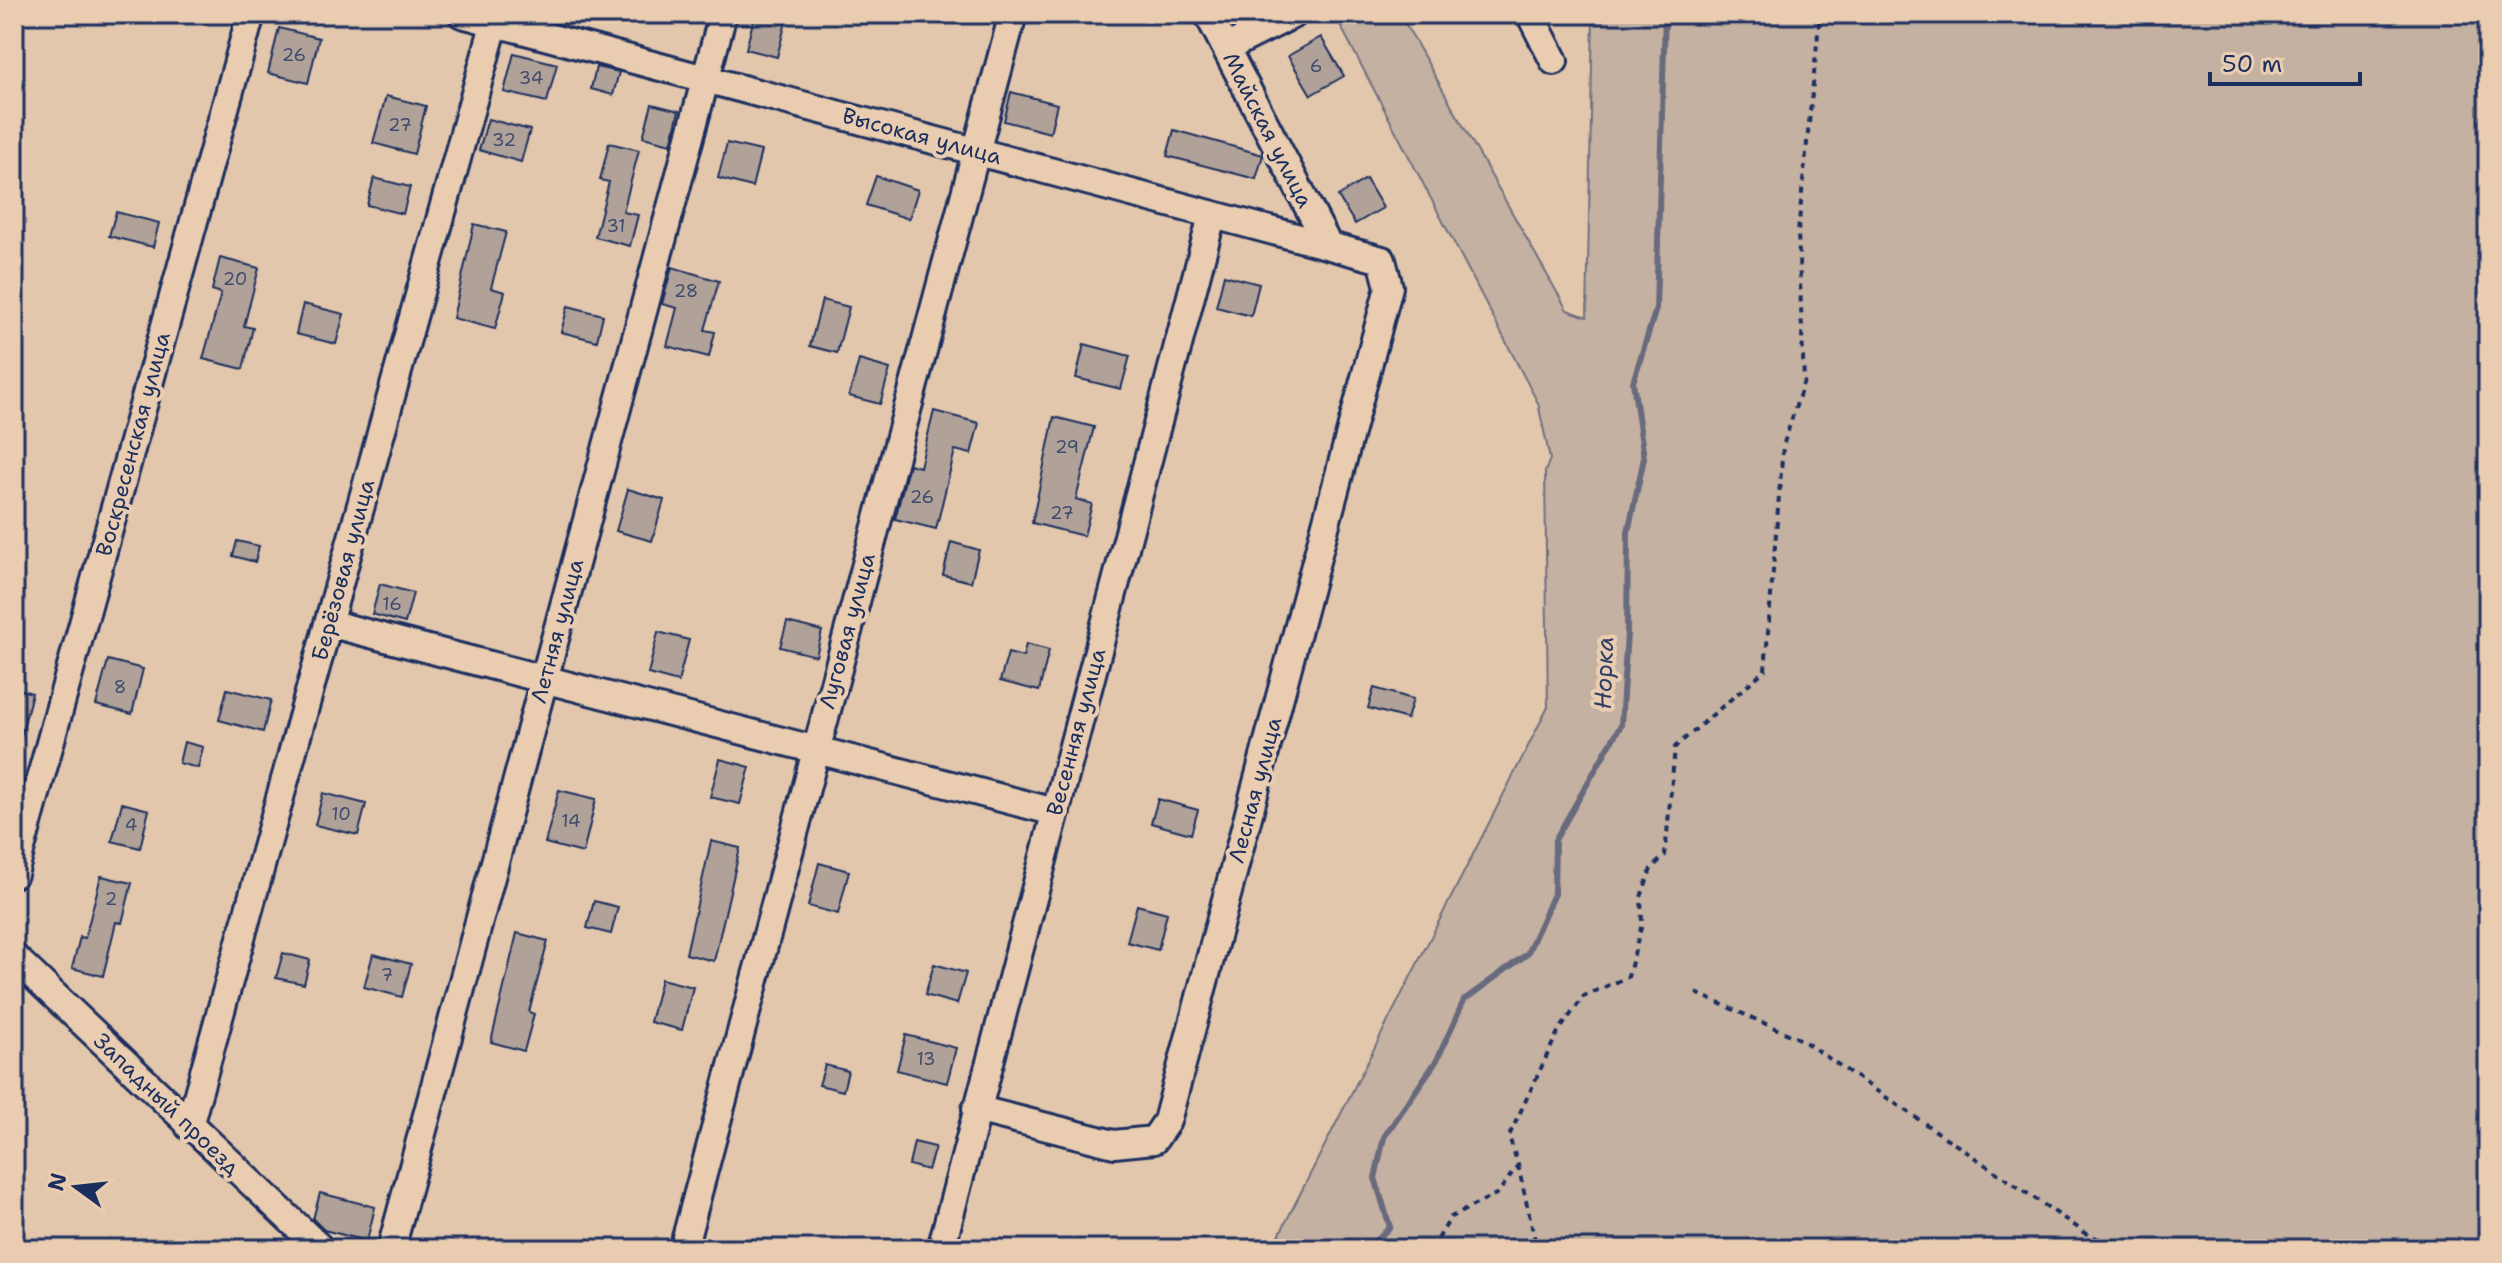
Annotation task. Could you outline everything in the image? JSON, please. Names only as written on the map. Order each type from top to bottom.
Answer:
[{"type":"street","name":"Воскресенская улица","points":[[14,874],[251,14]]},
{"type":"street","name":"Высокая улица","points":[[462,14],[496,18],[706,79],[1382,260]]},
{"type":"street","name":"Летняя улица","points":[[391,1249],[723,14]]},
{"type":"street","name":"Луговая улица","points":[[683,1249],[1013,14]]},
{"type":"street","name":"Майская улица","points":[[1208,14],[1328,245]]},
{"type":"street","points":[[1226,48],[1294,14]]},
{"type":"street","points":[[1530,14],[1554,61]]},
{"type":"street","name":"Берёзовая улица","points":[[189,1126],[496,18]]},
{"type":"street","name":"Весенняя улица","points":[[941,1249],[1212,216]]},
{"type":"street","name":"Лесная улица","points":[[976,1109],[1114,1144],[1154,1140],[1167,1121],[1389,287],[1382,260]]},
{"type":"street","points":[[328,623],[1055,812]]},
{"type":"street","name":"Западный проезд","points":[[14,957],[321,1249]]},
{"type":"path","points":[[1537,1249],[1509,1136],[1558,1032],[1584,996],[1628,977],[1642,924],[1641,897],[1651,869],[1665,855],[1675,747],[1765,670],[1783,446],[1804,381],[1798,232],[1820,14]]},
{"type":"path","points":[[1696,993],[1802,1040],[2087,1234],[2121,1249]]},
{"type":"path","points":[[1432,1249],[1451,1217],[1498,1193],[1518,1165]]},
{"type":"shaded area","points":[[1350,14],[1400,14],[1567,310],[1587,317],[1593,14],[2488,14],[2488,1249],[1272,1249],[1548,707],[1545,472],[1550,459],[1538,403],[1338,21]]},
{"type":"building","points":[[755,14],[788,14],[777,57],[746,49]]},
{"type":"building","points":[[279,28],[319,38],[308,83],[268,73]]},
{"type":"building","points":[[1321,37],[1344,76],[1311,95],[1288,56]]},
{"type":"building","points":[[514,53],[557,64],[547,102],[504,92]]},
{"type":"building","points":[[596,67],[619,72],[613,95],[591,89]]},
{"type":"building","points":[[1011,92],[1057,104],[1050,133],[1004,121]]},
{"type":"building","points":[[386,96],[426,106],[414,154],[373,143]]},
{"type":"building","points":[[652,104],[679,111],[671,144],[643,137]]},
{"type":"building","points":[[488,119],[530,130],[521,162],[479,150]]},
{"type":"building","points":[[1174,130],[1263,155],[1256,179],[1167,156]]},
{"type":"building","points":[[609,143],[639,150],[623,212],[638,215],[630,246],[595,237],[609,182],[600,180]]},
{"type":"building","points":[[727,143],[761,151],[752,187],[718,178]]},
{"type":"building","points":[[876,176],[918,190],[909,219],[866,205]]},
{"type":"building","points":[[374,178],[410,187],[403,214],[367,205]]},
{"type":"building","points":[[1366,179],[1383,208],[1355,224],[1338,196]]},
{"type":"building","points":[[116,212],[159,223],[153,247],[109,236]]},
{"type":"building","points":[[474,224],[506,232],[491,288],[505,292],[495,329],[453,318]]},
{"type":"building","points":[[220,258],[259,268],[244,326],[253,328],[243,369],[203,359],[221,293],[212,290]]},
{"type":"building","points":[[672,267],[719,281],[705,330],[715,332],[709,357],[667,346],[677,308],[662,304]]},
{"type":"building","points":[[1224,275],[1259,284],[1251,316],[1216,307]]},
{"type":"building","points":[[822,300],[849,307],[837,353],[810,346]]},
{"type":"building","points":[[303,304],[344,314],[336,344],[296,334]]},
{"type":"building","points":[[568,306],[603,315],[597,341],[561,332]]},
{"type":"building","points":[[1084,344],[1130,356],[1121,389],[1076,378]]},
{"type":"building","points":[[859,360],[890,369],[880,404],[849,396]]},
{"type":"building","points":[[934,411],[979,423],[971,454],[955,450],[936,529],[895,519],[909,464],[920,467]]},
{"type":"building","points":[[1054,417],[1094,427],[1076,499],[1092,504],[1084,536],[1032,523]]},
{"type":"building","points":[[628,489],[664,500],[652,541],[616,531]]},
{"type":"building","points":[[237,541],[259,546],[255,562],[233,556]]},
{"type":"building","points":[[951,542],[979,550],[971,582],[943,575]]},
{"type":"building","points":[[380,584],[413,593],[405,623],[372,614]]},
{"type":"building","points":[[787,622],[822,631],[816,656],[780,647]]},
{"type":"building","points":[[658,632],[689,640],[678,682],[648,674]]},
{"type":"building","points":[[1026,644],[1049,650],[1039,691],[1000,681],[1008,653],[1023,657]]},
{"type":"building","points":[[108,660],[143,669],[132,714],[96,705]]},
{"type":"building","points":[[14,688],[32,693],[20,740],[14,740]]},
{"type":"building","points":[[1374,688],[1413,699],[1407,719],[1368,708]]},
{"type":"building","points":[[227,689],[271,700],[263,732],[219,720]]},
{"type":"building","points":[[184,742],[203,747],[198,768],[179,763]]},
{"type":"building","points":[[720,759],[750,767],[740,804],[710,797]]},
{"type":"building","points":[[559,790],[596,799],[583,853],[545,843]]},
{"type":"building","points":[[323,793],[366,804],[358,835],[315,825]]},
{"type":"building","points":[[1158,799],[1198,810],[1191,834],[1151,823]]},
{"type":"building","points":[[122,803],[149,810],[140,848],[112,841]]},
{"type":"building","points":[[711,841],[740,848],[714,961],[686,954]]},
{"type":"building","points":[[819,863],[849,871],[838,914],[808,906]]},
{"type":"building","points":[[101,876],[132,883],[122,923],[116,922],[103,976],[72,968],[80,937],[85,938]]},
{"type":"building","points":[[594,901],[618,907],[611,934],[587,928]]},
{"type":"building","points":[[1137,905],[1167,913],[1158,950],[1127,942]]},
{"type":"building","points":[[517,933],[548,941],[529,1012],[534,1014],[524,1051],[491,1042]]},
{"type":"building","points":[[283,953],[310,960],[304,984],[276,978]]},
{"type":"building","points":[[373,954],[411,964],[402,997],[364,987]]},
{"type":"building","points":[[934,964],[966,973],[957,1004],[925,995]]},
{"type":"building","points":[[661,979],[693,987],[682,1030],[650,1022]]},
{"type":"building","points":[[906,1035],[956,1048],[947,1083],[897,1070]]},
{"type":"building","points":[[825,1065],[848,1071],[843,1091],[819,1085]]},
{"type":"building","points":[[914,1142],[935,1147],[928,1170],[909,1165]]},
{"type":"building","points":[[320,1193],[375,1207],[367,1241],[324,1230],[313,1219]]},
{"type":"waterway","name":"Норка","points":[[1366,1249],[1390,1227],[1375,1178],[1384,1137],[1437,1060],[1464,1000],[1527,954],[1554,894],[1555,840],[1621,725],[1627,633],[1628,532],[1644,458],[1633,382],[1656,309],[1665,14]]}]
